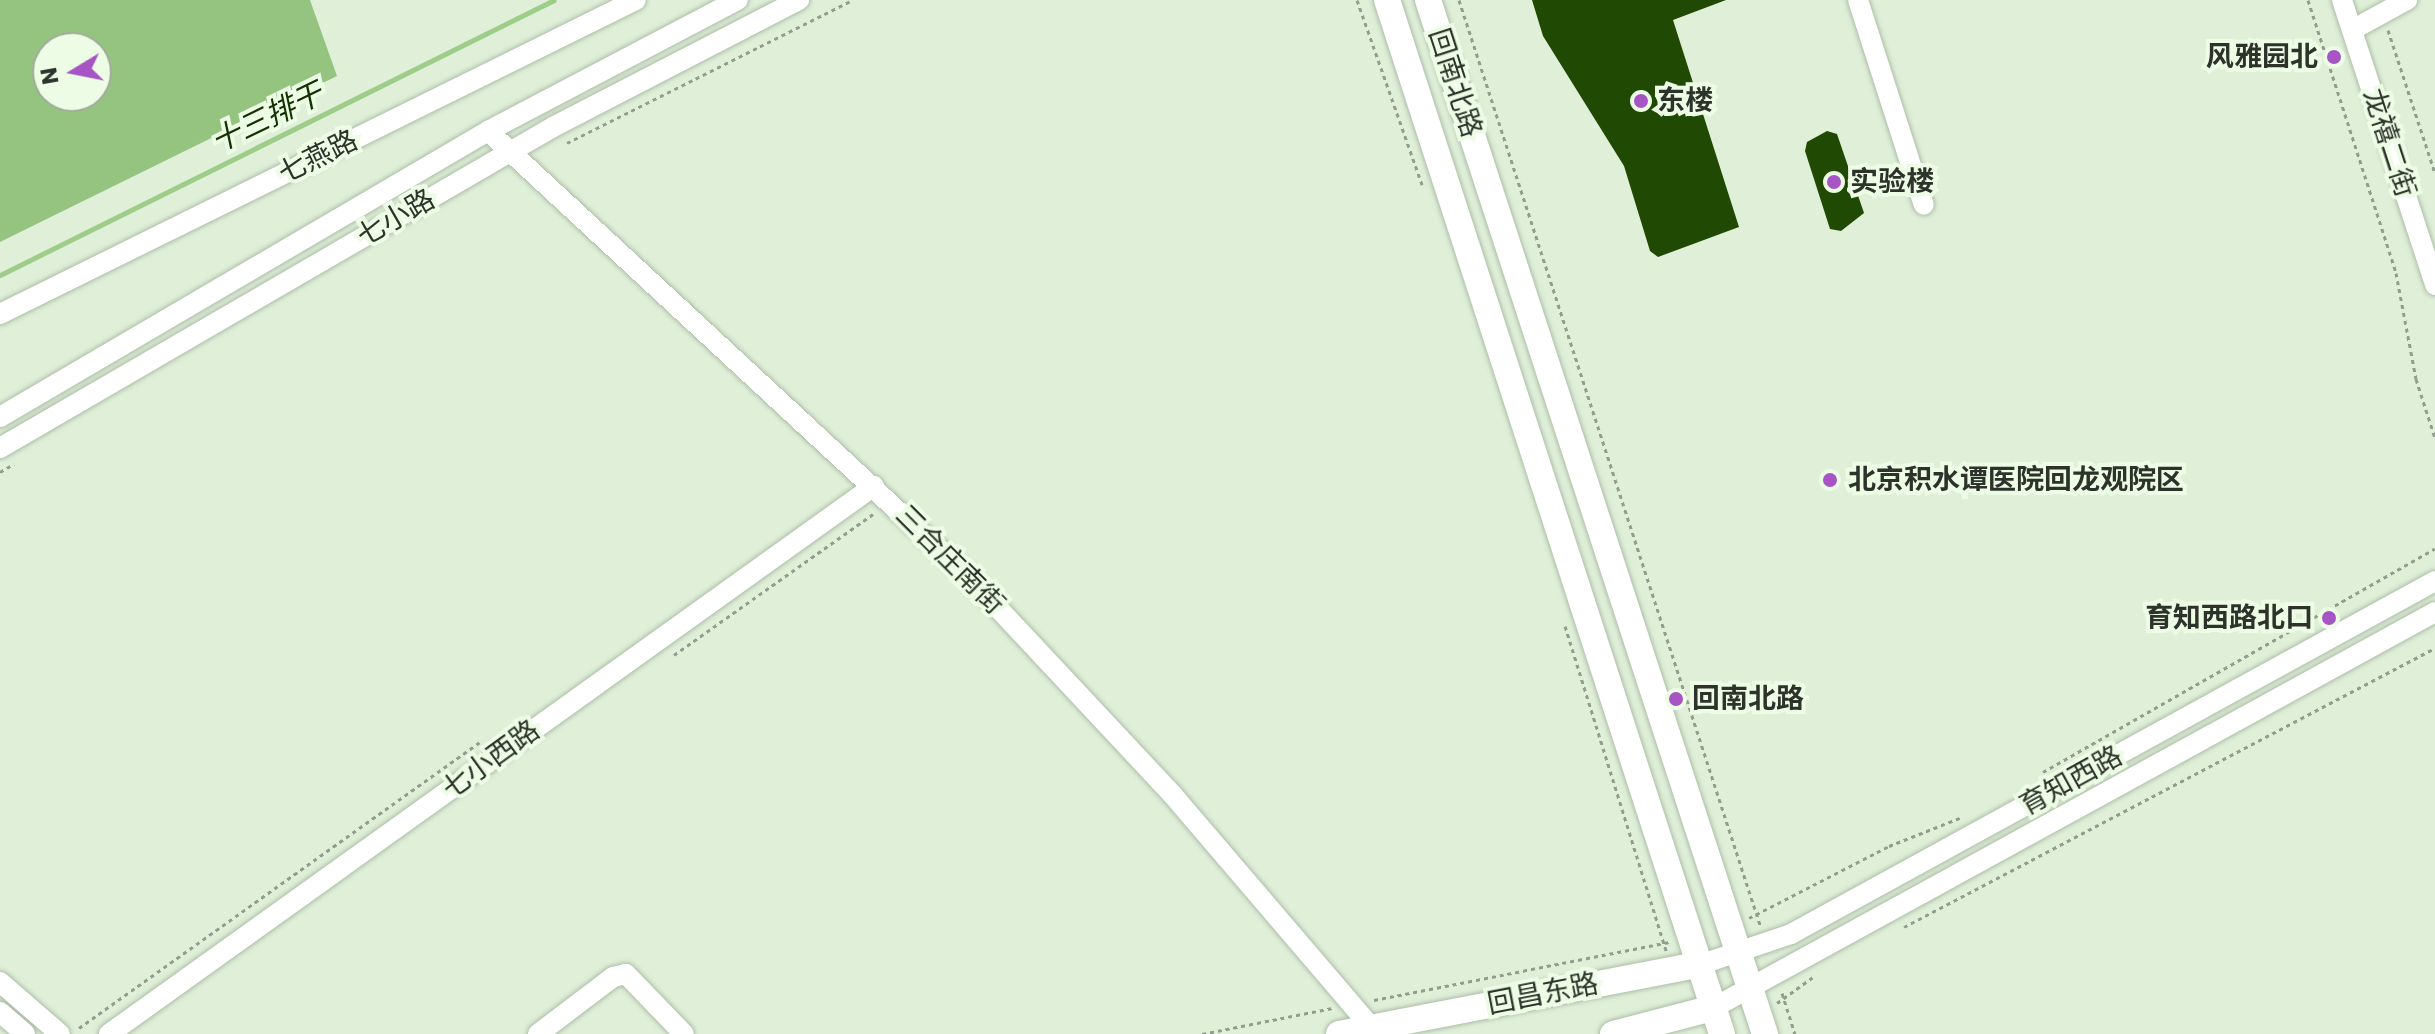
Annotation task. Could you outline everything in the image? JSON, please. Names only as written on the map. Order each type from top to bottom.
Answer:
[{"type":"main road","name":"回南北路","points":[[1387,0],[1722,1034]]},
{"type":"main road","name":"回南北路","points":[[1428,0],[1765,1034]]},
{"type":"main road","name":"回昌东路","points":[[1339,1034],[1699,965]]},
{"type":"main road","name":"回昌东路","points":[[1613,1034],[1713,1008]]},
{"type":"street","name":"七燕路","points":[[0,314],[636,0]]},
{"type":"street","name":"七小路","points":[[0,417],[488,131],[738,0]]},
{"type":"street","name":"七小路","points":[[0,448],[510,151],[799,0]]},
{"type":"street","points":[[1858,0],[1924,205]]},
{"type":"street","name":"龙禧二街","points":[[2342,0],[2435,285]]},
{"type":"street","points":[[2352,30],[2407,0]]},
{"type":"street","name":"三合庄南街","points":[[488,131],[874,486],[1065,677],[1372,1028]]},
{"type":"street","name":"七小西路","points":[[109,1034],[874,486]]},
{"type":"street","name":"育知西路","points":[[1699,965],[1791,934],[2435,581]]},
{"type":"street","name":"育知西路","points":[[1713,1008],[2435,612]]},
{"type":"street","points":[[538,1034],[613,977],[626,974],[684,1034]]},
{"type":"street","points":[[0,982],[69,1031]]},
{"type":"street","points":[[0,1012],[25,1034]]},
{"type":"path","points":[[573,140],[852,0]]},
{"type":"path","points":[[1357,0],[1425,192]]},
{"type":"path","points":[[1459,0],[1746,884]]},
{"type":"path","points":[[2308,0],[2396,273],[2416,379],[2435,438]]},
{"type":"path","points":[[2394,50],[2435,173]]},
{"type":"path","points":[[2038,775],[2435,548]]},
{"type":"path","points":[[1563,619],[1656,920]]},
{"type":"path","points":[[1890,934],[2435,648]]},
{"type":"path","points":[[69,1031],[495,732]]},
{"type":"path","points":[[1791,897],[1970,813]]},
{"type":"path","points":[[1202,1034],[1631,949]]},
{"type":"path","points":[[1811,978],[1821,971]]},
{"type":"path","points":[[1790,1019],[1795,1034]]},
{"type":"green space","points":[[0,0],[310,0],[337,76],[0,242]]},
{"type":"building","name":"东楼","points":[[1532,0],[1726,0],[1673,20],[1739,227],[1658,257],[1650,251],[1624,166],[1543,36]]},
{"type":"building","name":"实验楼","points":[[1827,131],[1837,134],[1864,213],[1841,231],[1830,229],[1805,151],[1807,142]]},
{"type":"waterway","name":"十三排干","points":[[0,275],[554,0]]},
{"type":"place","name":"风雅园北","points":[[2334,57]]},
{"type":"place","name":"东楼","points":[[1641,101]]},
{"type":"place","name":"实验楼","points":[[1834,182]]},
{"type":"place","name":"北京积水谭医院回龙观院区","points":[[1830,480]]},
{"type":"place","name":"育知西路北口","points":[[2329,618]]},
{"type":"place","name":"回南北路","points":[[1676,699]]}]
